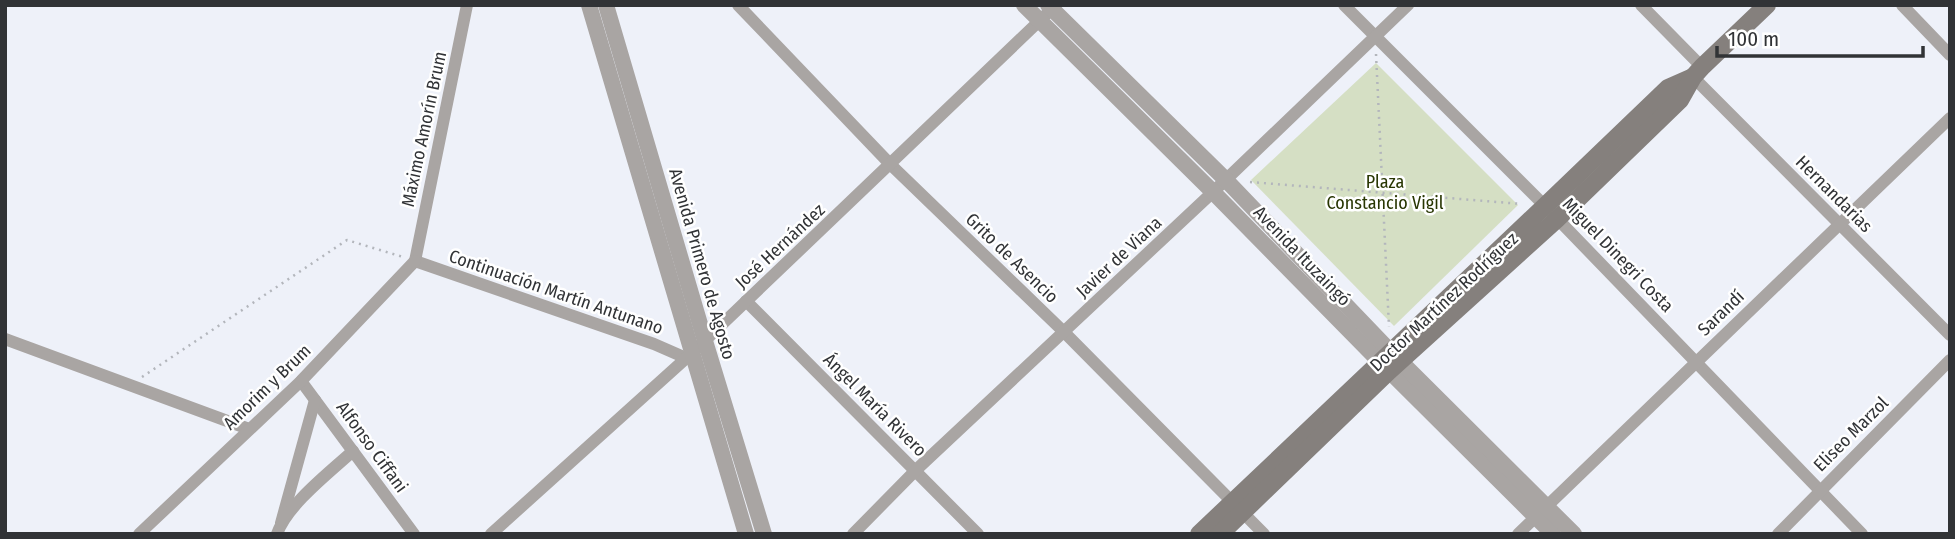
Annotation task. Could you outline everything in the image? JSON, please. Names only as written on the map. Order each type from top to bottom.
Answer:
[{"type":"main road","name":"Doctor Martínez Rodríguez","points":[[1199,534],[1238,507],[1390,361],[1551,213],[1668,88],[1698,72],[1767,5]]},
{"type":"main road","name":"Doctor Martínez Rodríguez","points":[[1220,534],[1238,507]]},
{"type":"street","name":"Máximo Amorín Brum","points":[[415,261],[467,5]]},
{"type":"street","name":"Avenida Primero de Agosto","points":[[589,5],[694,351],[746,534]]},
{"type":"street","name":"Avenida Primero de Agosto","points":[[606,5],[694,351],[764,534]]},
{"type":"street","name":"Grito de Asencio","points":[[738,5],[891,165],[1064,332],[1264,534]]},
{"type":"street","name":"Avenida Ituzaingó","points":[[1024,5],[1541,512],[1574,534]]},
{"type":"street","name":"Miguel Dinegri Costa","points":[[1344,5],[1697,361],[1862,534]]},
{"type":"street","name":"Javier de Viana","points":[[853,534],[916,470],[1226,180],[1408,5]]},
{"type":"street","name":"Hernandarias","points":[[1641,5],[1698,72],[1838,224],[1950,335]]},
{"type":"street","points":[[1902,5],[1950,55]]},
{"type":"street","name":"José Hernández","points":[[491,534],[694,351],[891,165],[1052,7]]},
{"type":"street","name":"Avenida Ituzaingó","points":[[1052,7],[1226,180],[1390,361]]},
{"type":"street","name":"Sarandí","points":[[1518,534],[1950,118]]},
{"type":"street","name":"Continuación Martín Antunano","points":[[415,261],[654,344],[694,351]]},
{"type":"street","name":"Amorim y Brum","points":[[139,534],[301,381],[415,261]]},
{"type":"street","name":"Ángel María Rivero","points":[[747,301],[978,534]]},
{"type":"street","points":[[5,339],[249,429]]},
{"type":"street","name":"Eliseo Marzol","points":[[1778,534],[1950,360]]},
{"type":"street","name":"Alfonso Ciffani","points":[[301,381],[414,534]]},
{"type":"street","points":[[279,528],[315,400]]},
{"type":"street","points":[[279,528],[296,505],[353,451]]},
{"type":"street","name":"Avenida Ituzaingó","points":[[1541,512],[1553,534]]},
{"type":"path","points":[[1375,37],[1390,361]]},
{"type":"path","points":[[1226,180],[1383,193],[1551,213]]},
{"type":"path","points":[[131,384],[347,240],[415,261]]},
{"type":"green space","name":"Plaza Constancio Vigil","points":[[1376,63],[1518,205],[1394,326],[1251,180]]}]
